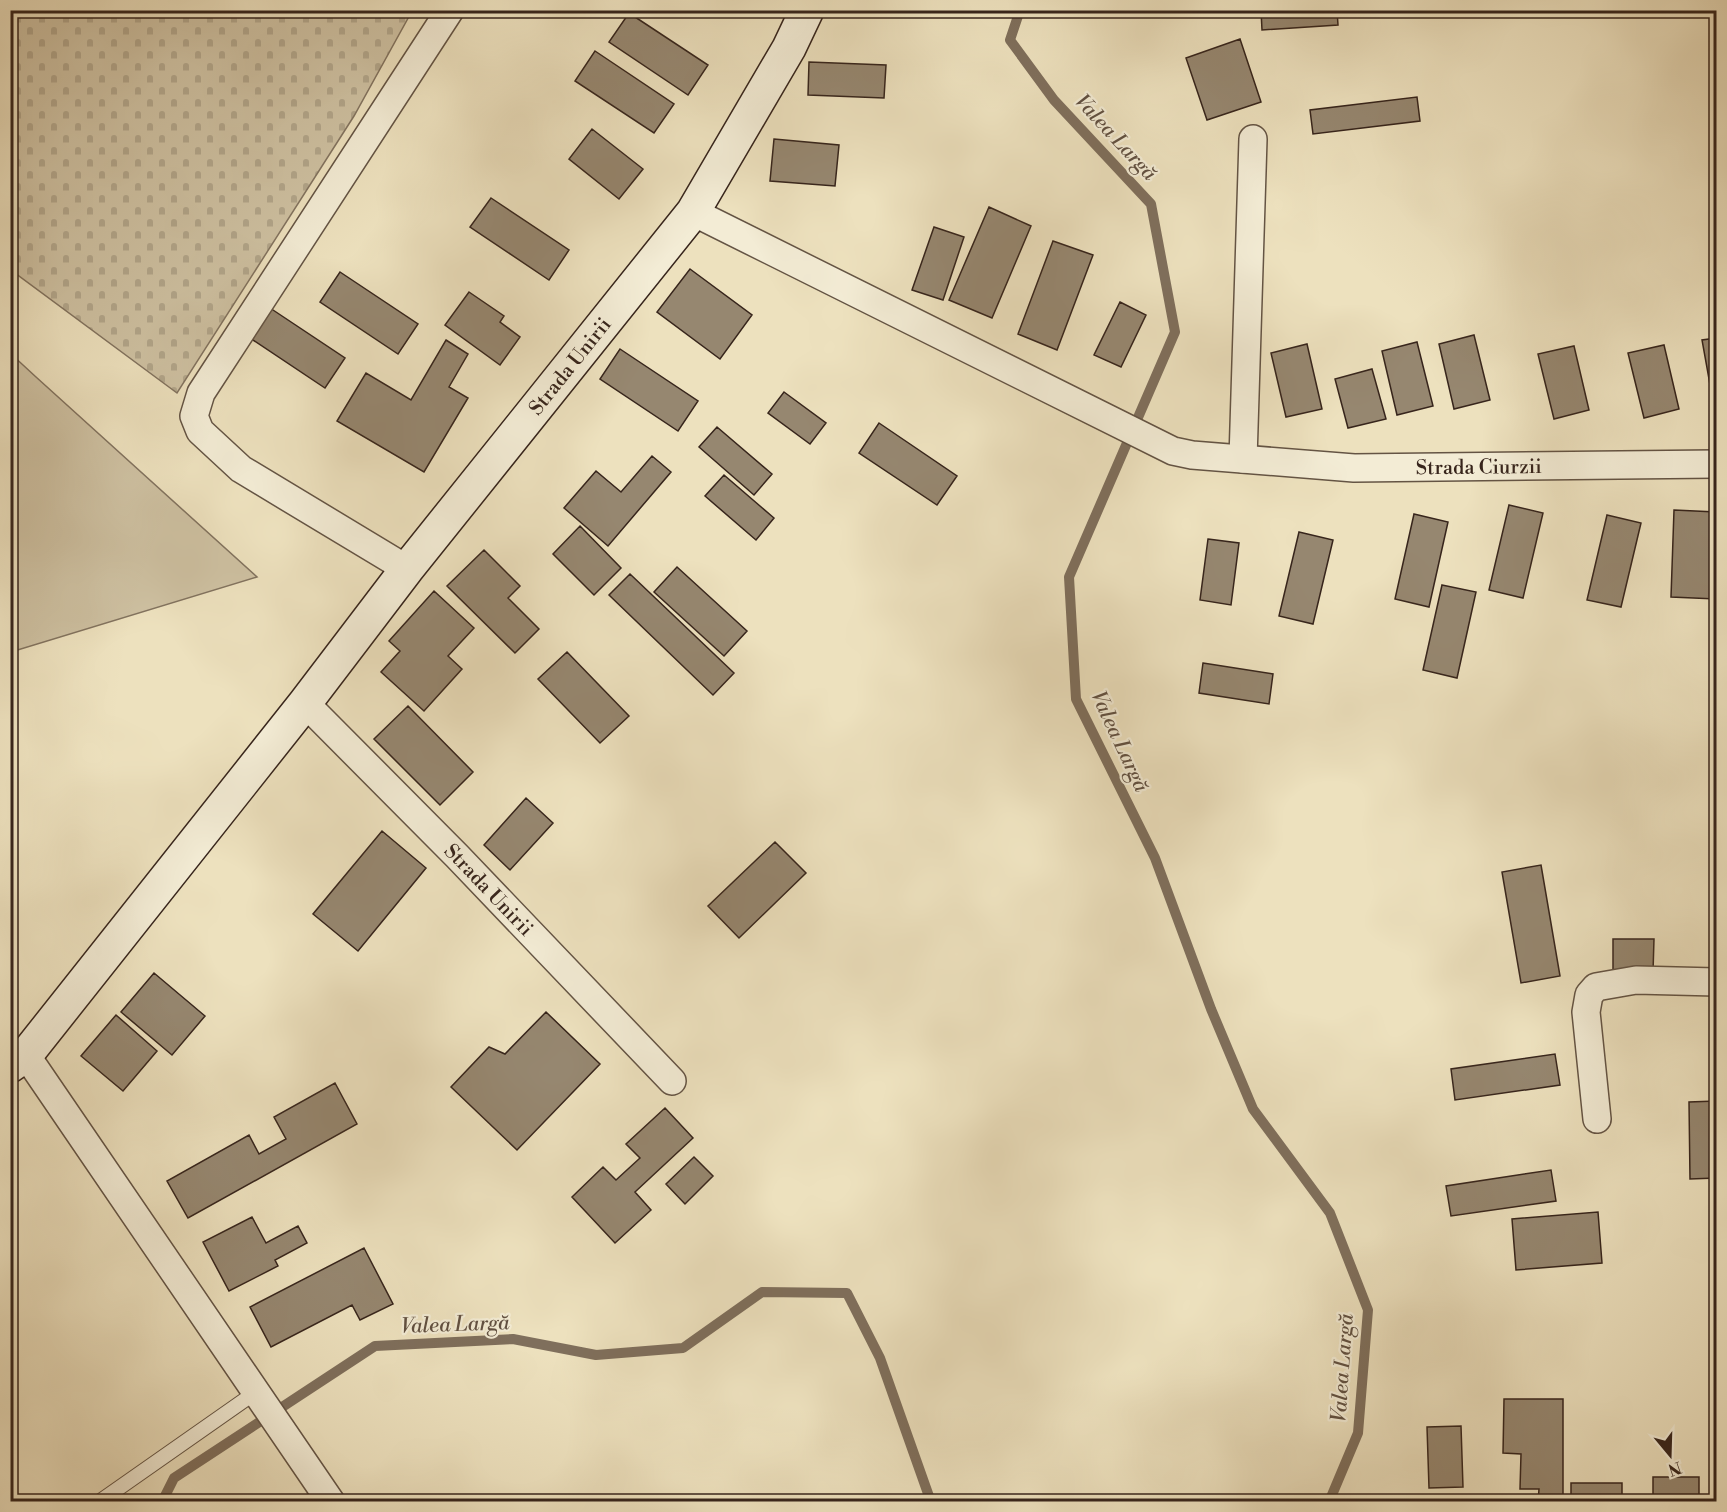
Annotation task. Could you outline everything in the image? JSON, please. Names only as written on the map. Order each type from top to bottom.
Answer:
[{"type":"main road","name":"Strada Unirii","points":[[18,1060],[305,703],[408,569],[693,212],[789,48],[807,10]]},
{"type":"street","points":[[408,569],[241,469],[200,431],[195,416],[201,393],[450,10]]},
{"type":"street","points":[[1243,459],[1253,139]]},
{"type":"street","name":"Strada Ciurzii","points":[[693,212],[1173,451],[1192,455],[1354,468],[1716,464]]},
{"type":"street","name":"Strada Unirii","points":[[305,703],[457,856],[672,1081]]},
{"type":"street","points":[[1597,1119],[1586,1012],[1589,995],[1596,987],[1636,980],[1716,982]]},
{"type":"street","points":[[18,1060],[260,1397],[332,1502]]},
{"type":"lane","points":[[99,1502],[260,1397]]},
{"type":"green space","points":[[11,10],[412,11],[354,116],[177,393],[11,270]]},
{"type":"green space","points":[[10,353],[36,377],[257,577],[11,652]]},
{"type":"building","points":[[1261,10],[1337,10],[1338,25],[1262,30]]},
{"type":"building","points":[[629,13],[708,65],[688,95],[609,42]]},
{"type":"building","points":[[1240,39],[1261,102],[1207,120],[1186,58]]},
{"type":"building","points":[[595,51],[674,104],[654,133],[575,81]]},
{"type":"building","points":[[809,62],[886,65],[884,98],[808,95]]},
{"type":"building","points":[[1417,97],[1420,121],[1313,134],[1310,110]]},
{"type":"building","points":[[592,129],[643,169],[619,199],[569,159]]},
{"type":"building","points":[[774,139],[839,145],[835,186],[770,181]]},
{"type":"building","points":[[491,198],[569,250],[549,280],[470,227]]},
{"type":"building","points":[[989,207],[1031,226],[992,318],[949,300]]},
{"type":"building","points":[[934,227],[964,237],[943,300],[912,290]]},
{"type":"building","points":[[1053,241],[1093,255],[1057,350],[1018,334]]},
{"type":"building","points":[[690,269],[752,315],[720,359],[657,312]]},
{"type":"building","points":[[340,272],[418,324],[398,354],[320,302]]},
{"type":"building","points":[[469,292],[504,316],[500,322],[520,337],[500,365],[445,325]]},
{"type":"building","points":[[1120,302],[1146,315],[1121,367],[1094,355]]},
{"type":"building","points":[[267,306],[345,358],[325,388],[247,336]]},
{"type":"building","points":[[1474,335],[1490,400],[1454,409],[1439,344]]},
{"type":"building","points":[[1716,338],[1716,418],[1702,340]]},
{"type":"building","points":[[446,340],[468,354],[449,387],[468,398],[424,472],[337,421],[366,373],[411,400]]},
{"type":"building","points":[[1417,342],[1433,406],[1397,415],[1382,351]]},
{"type":"building","points":[[1307,344],[1322,409],[1286,417],[1271,353]]},
{"type":"building","points":[[1664,345],[1679,409],[1644,418],[1628,353]]},
{"type":"building","points":[[1574,346],[1589,410],[1554,419],[1538,354]]},
{"type":"building","points":[[620,349],[698,401],[678,431],[600,379]]},
{"type":"building","points":[[1372,369],[1386,419],[1348,428],[1335,379]]},
{"type":"building","points":[[784,392],[826,423],[810,444],[768,413]]},
{"type":"building","points":[[879,423],[957,476],[937,505],[859,453]]},
{"type":"building","points":[[717,427],[772,474],[754,495],[699,447]]},
{"type":"building","points":[[652,456],[671,472],[608,546],[564,508],[596,471],[621,492]]},
{"type":"building","points":[[724,475],[774,518],[756,540],[705,496]]},
{"type":"building","points":[[1509,505],[1543,513],[1523,598],[1489,590]]},
{"type":"building","points":[[1674,510],[1716,512],[1716,599],[1671,597]]},
{"type":"building","points":[[1414,514],[1448,522],[1429,607],[1395,599]]},
{"type":"building","points":[[1607,515],[1641,523],[1621,607],[1587,600]]},
{"type":"building","points":[[580,526],[621,568],[594,595],[553,554]]},
{"type":"building","points":[[1299,532],[1333,540],[1313,624],[1279,616]]},
{"type":"building","points":[[1208,539],[1239,543],[1231,605],[1200,600]]},
{"type":"building","points":[[484,550],[520,586],[508,598],[539,629],[515,653],[447,586]]},
{"type":"building","points":[[677,567],[747,631],[724,656],[654,592]]},
{"type":"building","points":[[630,574],[734,673],[713,695],[609,595]]},
{"type":"building","points":[[1442,585],[1476,592],[1457,678],[1423,670]]},
{"type":"building","points":[[434,591],[474,628],[448,656],[462,669],[424,711],[381,672],[400,651],[389,641]]},
{"type":"building","points":[[567,652],[629,716],[600,743],[538,679]]},
{"type":"building","points":[[1203,663],[1273,674],[1269,704],[1199,693]]},
{"type":"building","points":[[408,706],[473,772],[440,805],[374,739]]},
{"type":"building","points":[[526,798],[553,823],[510,870],[484,845]]},
{"type":"building","points":[[382,831],[426,868],[358,951],[313,914]]},
{"type":"building","points":[[775,842],[806,873],[739,938],[708,906]]},
{"type":"building","points":[[1541,865],[1560,976],[1521,983],[1502,872]]},
{"type":"building","points":[[1613,939],[1654,939],[1653,972],[1613,972]]},
{"type":"building","points":[[154,973],[205,1016],[172,1055],[121,1012]]},
{"type":"building","points":[[546,1012],[600,1064],[517,1150],[451,1087],[489,1047],[505,1054]]},
{"type":"building","points":[[116,1015],[157,1051],[123,1091],[81,1056]]},
{"type":"building","points":[[1555,1054],[1560,1085],[1455,1100],[1451,1069]]},
{"type":"building","points":[[335,1083],[357,1124],[188,1218],[167,1181],[249,1135],[259,1154],[286,1139],[274,1117]]},
{"type":"building","points":[[1716,1101],[1716,1178],[1690,1179],[1689,1102]]},
{"type":"building","points":[[665,1108],[693,1138],[635,1192],[651,1210],[615,1243],[572,1197],[603,1167],[616,1180],[640,1158],[626,1144]]},
{"type":"building","points":[[694,1157],[713,1176],[685,1204],[666,1184]]},
{"type":"building","points":[[1551,1170],[1556,1201],[1451,1216],[1446,1186]]},
{"type":"building","points":[[1598,1212],[1602,1263],[1516,1270],[1512,1219]]},
{"type":"building","points":[[252,1217],[266,1243],[298,1226],[307,1243],[275,1260],[278,1266],[229,1291],[203,1242]]},
{"type":"building","points":[[364,1248],[393,1304],[360,1320],[352,1305],[271,1347],[250,1307]]},
{"type":"building","points":[[1504,1399],[1563,1399],[1563,1502],[1538,1502],[1539,1489],[1520,1489],[1521,1454],[1503,1453]]},
{"type":"building","points":[[1461,1426],[1463,1487],[1429,1488],[1427,1427]]},
{"type":"building","points":[[1653,1477],[1699,1477],[1699,1502],[1653,1502]]},
{"type":"building","points":[[1571,1483],[1622,1483],[1622,1502],[1571,1502]]},
{"type":"waterway","name":"Valea Largă","points":[[1020,10],[1010,40],[1054,100],[1151,204],[1175,332],[1069,577],[1076,699],[1155,858],[1211,1009],[1253,1109],[1330,1213],[1368,1310],[1358,1433],[1329,1502]]},
{"type":"waterway","name":"Valea Largă","points":[[162,1502],[174,1478],[375,1346],[513,1339],[596,1355],[683,1348],[762,1292],[847,1293],[880,1358],[931,1502]]}]
